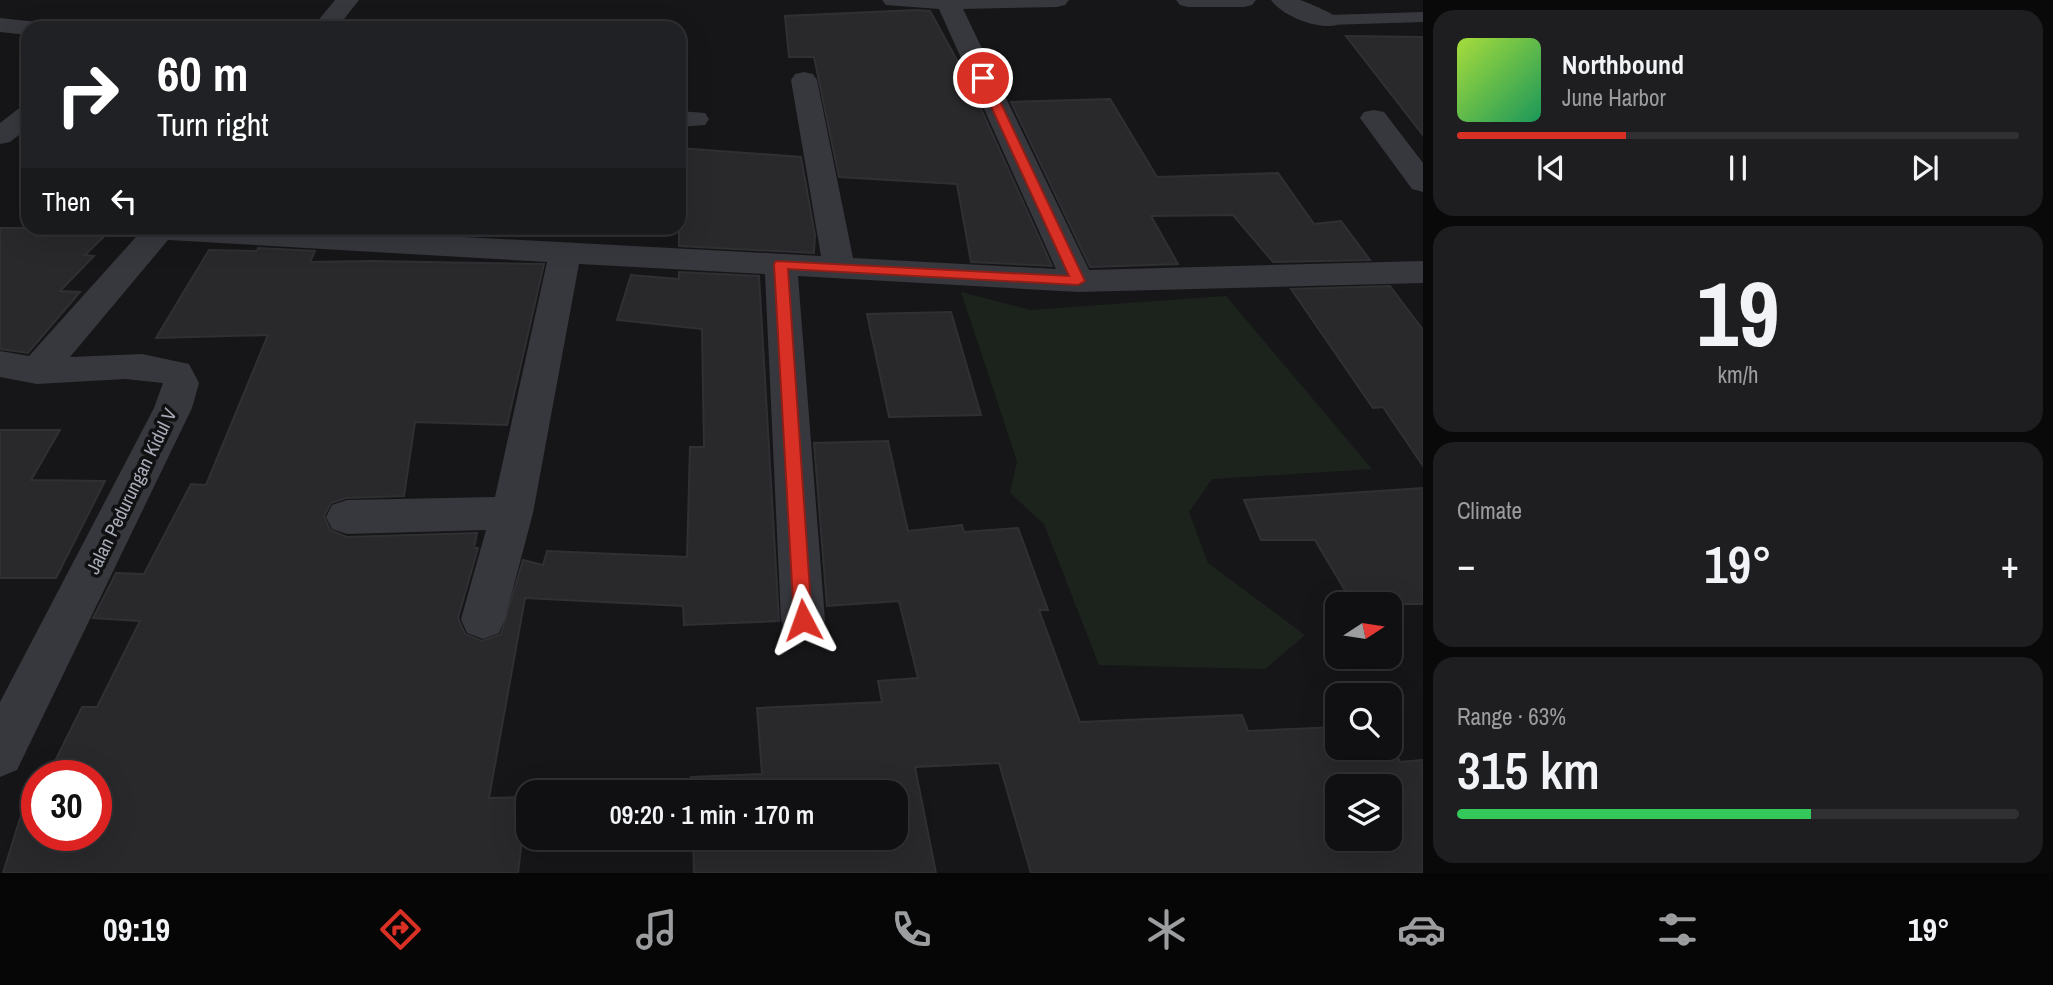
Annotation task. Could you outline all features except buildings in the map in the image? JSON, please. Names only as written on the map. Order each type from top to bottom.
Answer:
[{"type":"street","points":[[330,21],[347,0]]},
{"type":"street","points":[[894,0],[1057,0]]},
{"type":"street","points":[[1188,0],[1244,0]]},
{"type":"street","points":[[1283,0],[1308,14],[1328,20]]},
{"type":"street","points":[[948,2],[1078,281]]},
{"type":"street","points":[[0,25],[21,27]]},
{"type":"street","points":[[804,80],[839,268]]},
{"type":"street","points":[[1374,118],[1423,183]]},
{"type":"street","points":[[0,136],[21,120]]},
{"type":"street","name":"Jalan Pedurungan Kidul V","points":[[18,367],[154,235]]},
{"type":"street","points":[[261,235],[1078,281],[1423,272]]},
{"type":"street","points":[[483,619],[512,513],[565,253]]},
{"type":"street","points":[[780,264],[803,620]]},
{"type":"street","name":"Jalan Pedurungan Kidul V","points":[[0,753],[173,408],[181,383],[176,373],[141,366],[63,372],[18,367]]},
{"type":"street","points":[[347,517],[512,513]]},
{"type":"lane","points":[[1328,20],[1423,17]]},
{"type":"shaded area","points":[[961,292],[1030,310],[1226,296],[1372,469],[1212,479],[1189,512],[1208,563],[1305,635],[1265,669],[1099,665],[1044,524],[1010,493],[1017,461]]},
{"type":"route","points":[[803,620],[780,264],[1078,281],[983,78]]}]
